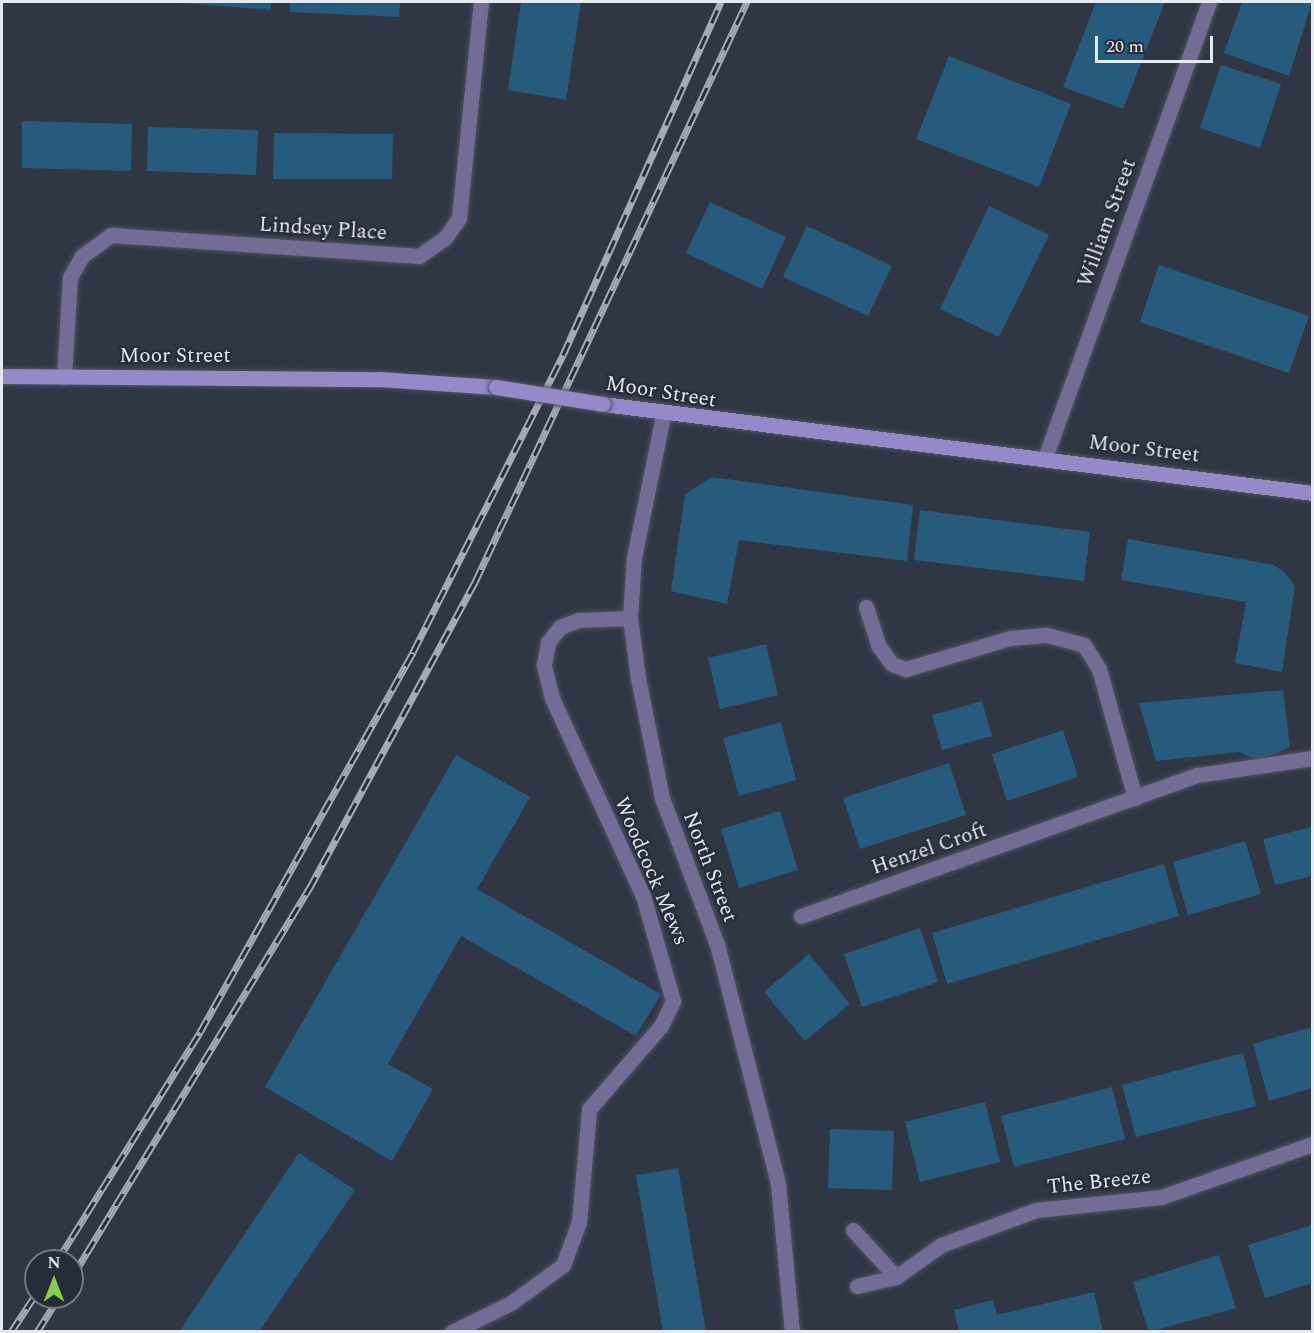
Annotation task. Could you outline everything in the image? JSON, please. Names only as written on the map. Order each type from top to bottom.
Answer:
[{"type":"street","name":"Lindsey Place","points":[[64,377],[70,277],[82,256],[111,235],[418,256],[445,238],[459,218],[481,2]]},
{"type":"street","name":"William Street","points":[[1045,458],[1209,2]]},
{"type":"street","name":"Moor Street","points":[[2,376],[380,379],[496,387],[663,416],[1045,458],[1312,493]]},
{"type":"street","name":"North Street","points":[[663,416],[634,557],[630,618],[662,798],[717,945],[778,1184],[792,1332]]},
{"type":"street","points":[[866,607],[878,645],[892,664],[906,669],[1010,638],[1047,635],[1084,645],[1099,669],[1136,798]]},
{"type":"street","name":"Woodcock Mews","points":[[452,1332],[511,1303],[563,1265],[579,1222],[589,1109],[661,1026],[674,1001],[643,896],[552,698],[544,665],[548,642],[560,627],[578,620],[630,618]]},
{"type":"street","name":"Henzel Croft","points":[[801,915],[1072,822],[1197,775],[1312,758]]},
{"type":"street","name":"The Breeze","points":[[857,1286],[896,1277],[941,1245],[1036,1210],[1161,1197],[1312,1144]]},
{"type":"street","points":[[853,1230],[896,1277]]},
{"type":"building","points":[[169,2],[271,2],[271,10]]},
{"type":"building","points":[[290,2],[400,2],[399,17],[290,12]]},
{"type":"building","points":[[521,2],[581,2],[566,100],[508,90]]},
{"type":"building","points":[[1096,2],[1165,2],[1123,109],[1063,87]]},
{"type":"building","points":[[1242,2],[1312,2],[1289,76],[1224,53]]},
{"type":"building","points":[[949,56],[1071,104],[1039,187],[916,139]]},
{"type":"building","points":[[1221,65],[1281,84],[1260,148],[1200,128]]},
{"type":"building","points":[[22,121],[132,124],[131,171],[22,168]]},
{"type":"building","points":[[148,127],[258,130],[256,175],[147,171]]},
{"type":"building","points":[[274,133],[393,134],[392,179],[273,179]]},
{"type":"building","points":[[710,202],[786,237],[762,289],[686,253]]},
{"type":"building","points":[[989,206],[1049,235],[999,337],[940,309]]},
{"type":"building","points":[[807,226],[892,266],[868,316],[783,277]]},
{"type":"building","points":[[1159,265],[1309,316],[1289,373],[1140,322]]},
{"type":"building","points":[[712,477],[913,505],[907,561],[739,540],[727,604],[671,591],[685,494]]},
{"type":"building","points":[[920,510],[1090,532],[1084,581],[914,560]]},
{"type":"building","points":[[1128,539],[1274,565],[1285,573],[1295,586],[1282,672],[1235,663],[1246,602],[1121,580]]},
{"type":"building","points":[[766,644],[778,695],[720,709],[708,658]]},
{"type":"building","points":[[1283,690],[1290,747],[1259,761],[1239,752],[1156,761],[1139,703]]},
{"type":"building","points":[[982,701],[992,736],[942,750],[932,715]]},
{"type":"building","points":[[781,722],[796,780],[739,796],[723,738]]},
{"type":"building","points":[[1063,730],[1078,777],[1007,801],[992,754]]},
{"type":"building","points":[[456,755],[530,797],[477,889],[661,994],[636,1036],[461,936],[388,1064],[433,1089],[392,1161],[265,1087]]},
{"type":"building","points":[[949,763],[966,815],[860,849],[843,798]]},
{"type":"building","points":[[780,811],[798,870],[739,888],[721,829]]},
{"type":"building","points":[[1312,827],[1312,876],[1275,885],[1263,839]]},
{"type":"building","points":[[1245,841],[1261,894],[1188,915],[1173,862]]},
{"type":"building","points":[[1164,864],[1179,916],[947,984],[932,933]]},
{"type":"building","points":[[920,928],[938,982],[862,1007],[844,954]]},
{"type":"building","points":[[809,954],[850,1004],[805,1041],[764,992]]},
{"type":"building","points":[[1312,1027],[1312,1088],[1269,1101],[1253,1044]]},
{"type":"building","points":[[1243,1053],[1256,1106],[1136,1137],[1122,1085]]},
{"type":"building","points":[[1112,1087],[1125,1139],[1014,1167],[1001,1116]]},
{"type":"building","points":[[985,1102],[1000,1162],[920,1182],[905,1122]]},
{"type":"building","points":[[830,1129],[894,1131],[892,1190],[828,1188]]},
{"type":"building","points":[[299,1153],[355,1190],[259,1332],[179,1332]]},
{"type":"building","points":[[678,1168],[706,1332],[663,1332],[636,1175]]},
{"type":"building","points":[[1312,1225],[1312,1283],[1265,1298],[1248,1245]]},
{"type":"building","points":[[1219,1255],[1236,1308],[1149,1332],[1133,1282]]},
{"type":"building","points":[[1094,1292],[1103,1332],[959,1332],[954,1310],[993,1300],[997,1315]]},
{"type":"railway","points":[[64,1249],[200,1032],[413,652],[563,355],[721,2]]},
{"type":"railway","points":[[84,1257],[309,889],[475,582],[747,2]]},
{"type":"railway","points":[[11,1332],[26,1309]]},
{"type":"railway","points":[[37,1332],[51,1309]]}]
